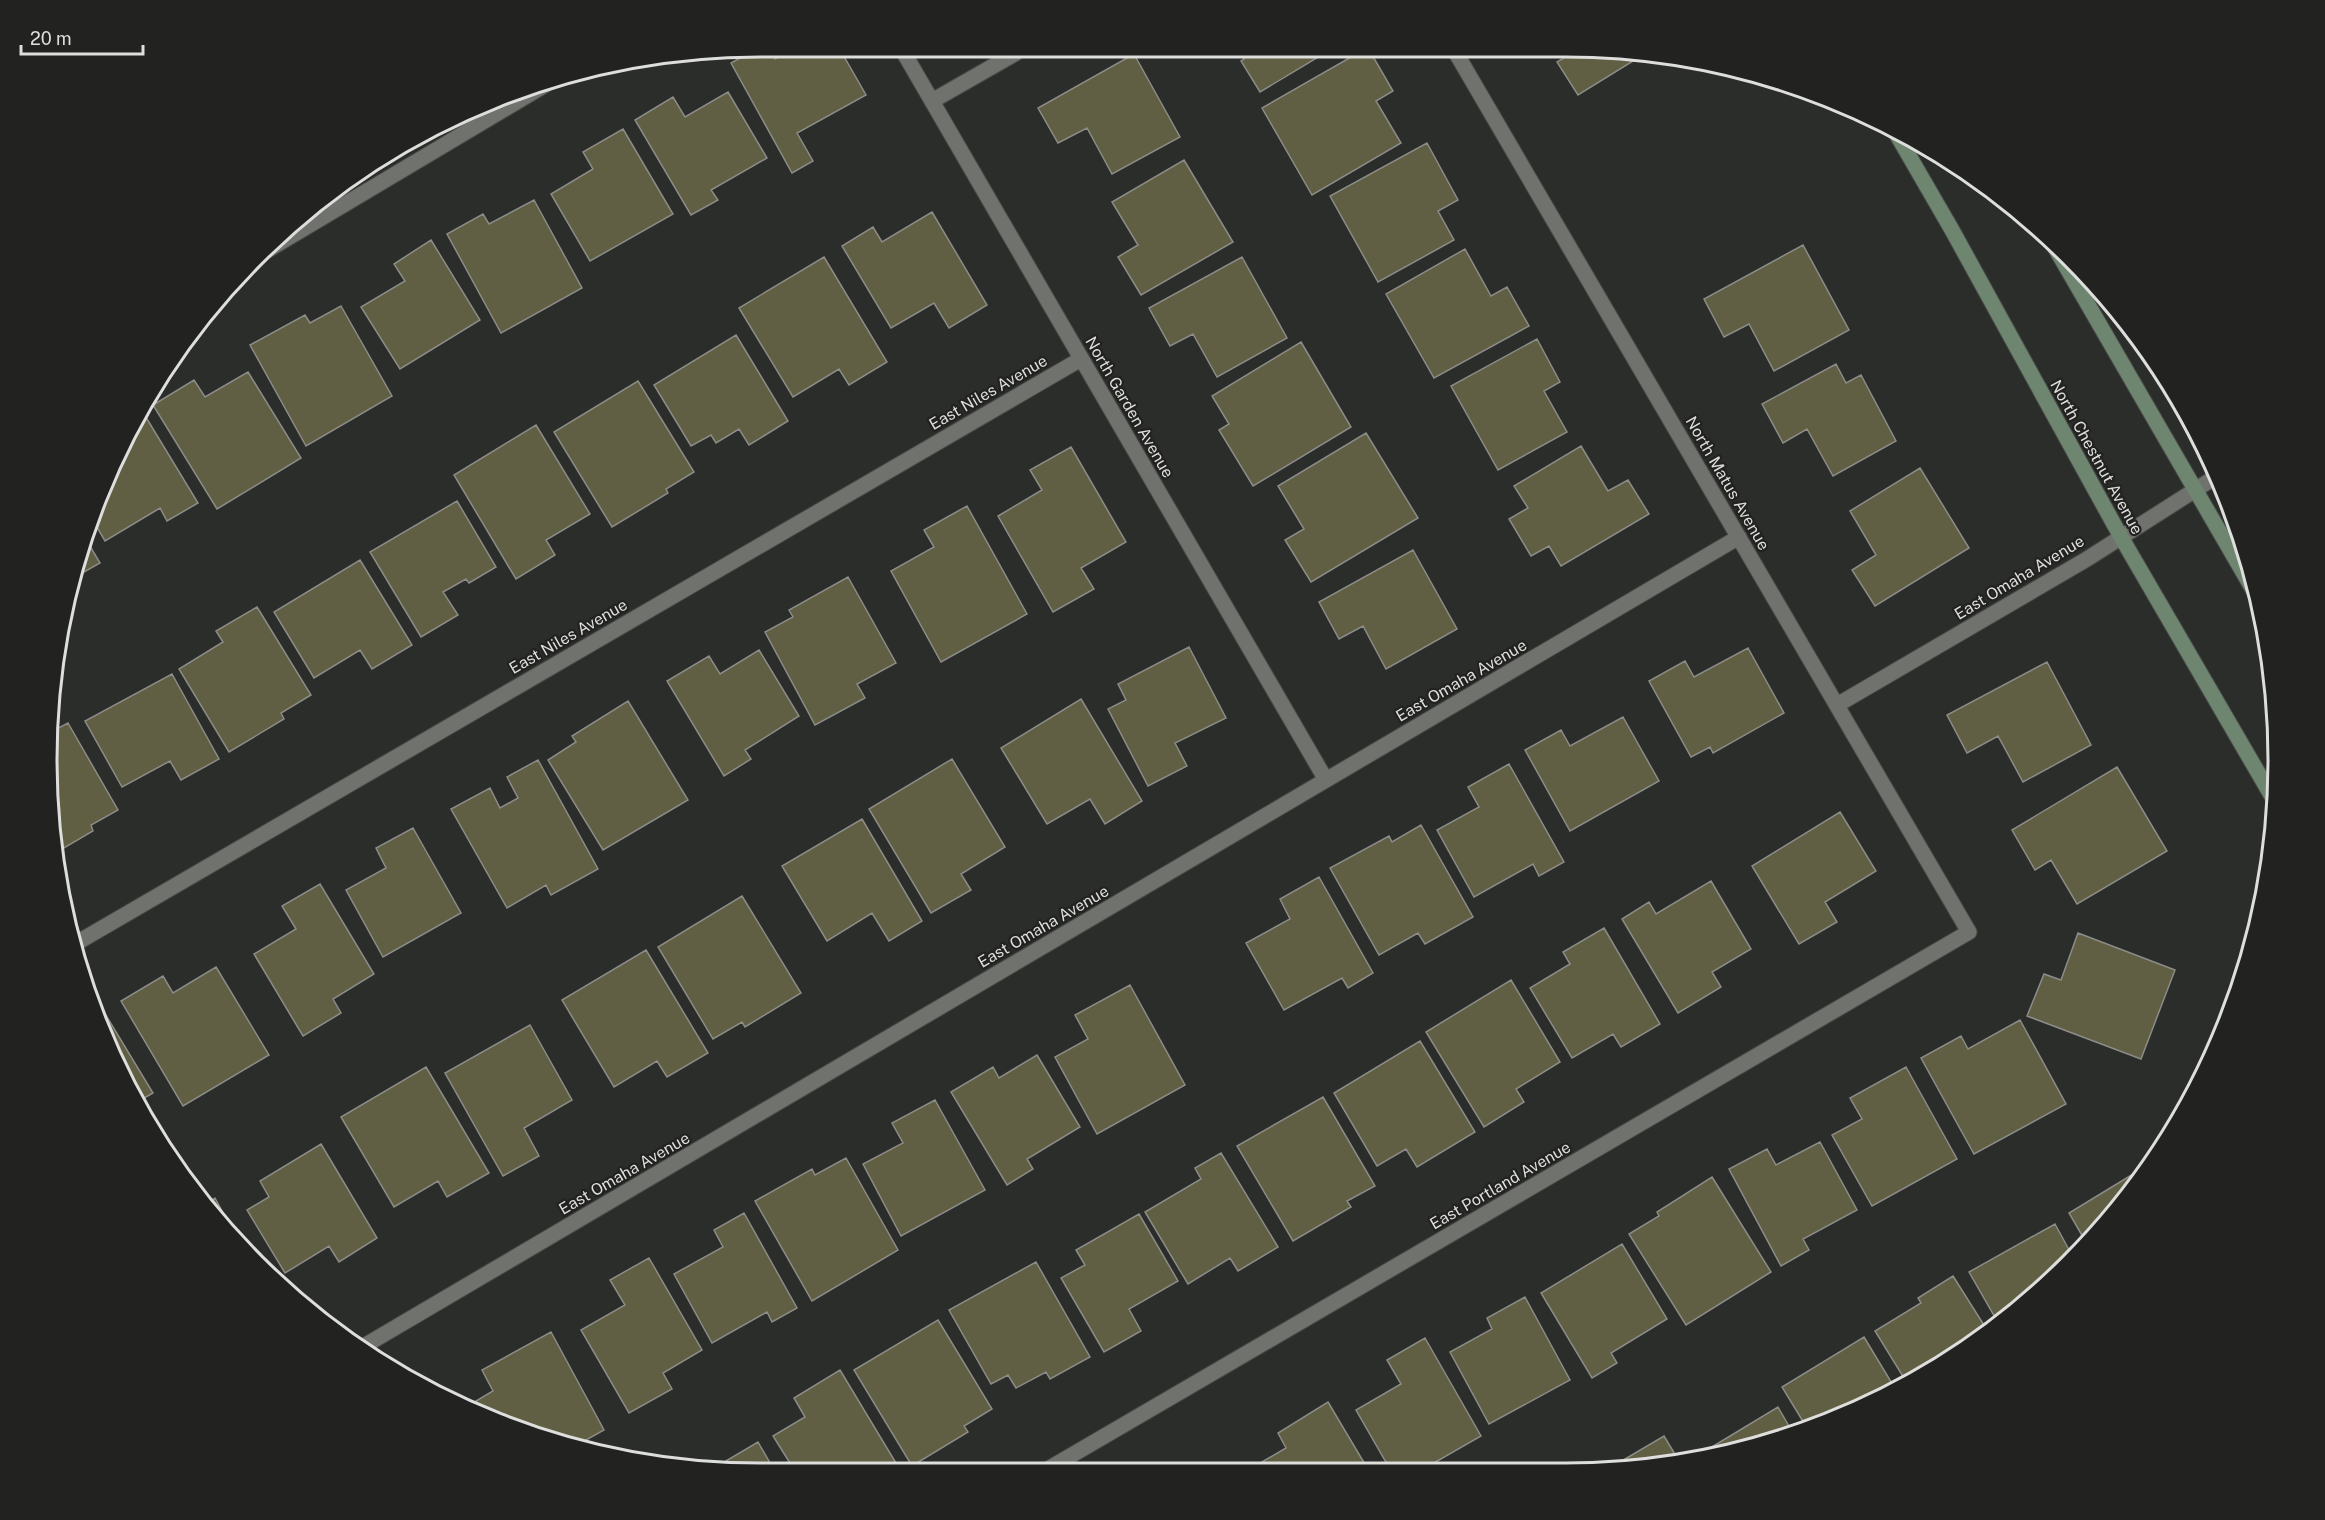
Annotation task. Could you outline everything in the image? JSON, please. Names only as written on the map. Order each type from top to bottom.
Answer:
[{"type":"main road","name":"North Chestnut Avenue","points":[[1902,143],[2121,537],[2267,788]]},
{"type":"main road","points":[[2067,268],[2241,569]]},
{"type":"street","name":"North Garden Avenue","points":[[906,57],[1326,780]]},
{"type":"street","points":[[932,101],[1009,57]]},
{"type":"street","name":"North Matus Avenue","points":[[1458,57],[1970,932]]},
{"type":"street","points":[[290,237],[522,99]]},
{"type":"street","name":"East Niles Avenue","points":[[81,940],[1081,359]]},
{"type":"street","name":"East Omaha Avenue","points":[[1837,705],[2087,559],[2210,481]]},
{"type":"street","name":"East Omaha Avenue","points":[[368,1344],[1739,537]]},
{"type":"street","name":"East Portland Avenue","points":[[1058,1463],[1970,932]]},
{"type":"building","points":[[844,57],[866,95],[797,133],[813,161],[792,173],[731,63],[740,58]]},
{"type":"building","points":[[1129,57],[1136,57],[1180,137],[1112,174],[1087,128],[1058,143],[1038,108]]},
{"type":"building","points":[[1243,57],[1318,57],[1260,92],[1241,61],[1244,59]]},
{"type":"building","points":[[1351,57],[1373,57],[1393,91],[1376,101],[1401,143],[1312,195],[1262,108]]},
{"type":"building","points":[[1565,57],[1633,61],[1578,95],[1557,62]]},
{"type":"building","points":[[728,92],[767,158],[711,190],[718,200],[691,215],[635,120],[673,97],[685,117]]},
{"type":"building","points":[[623,129],[673,214],[590,261],[551,194],[593,169],[583,152]]},
{"type":"building","points":[[1427,143],[1458,200],[1438,211],[1454,240],[1378,282],[1330,196]]},
{"type":"building","points":[[1184,160],[1233,242],[1141,295],[1118,257],[1138,245],[1112,202]]},
{"type":"building","points":[[534,200],[582,288],[501,333],[447,234],[483,214],[489,224]]},
{"type":"building","points":[[932,212],[987,305],[949,328],[934,303],[891,328],[842,246],[873,227],[882,242]]},
{"type":"building","points":[[431,240],[480,320],[400,369],[361,307],[405,281],[394,264]]},
{"type":"building","points":[[1803,245],[1849,330],[1774,371],[1749,324],[1724,337],[1704,299]]},
{"type":"building","points":[[1465,249],[1491,296],[1507,287],[1529,326],[1434,378],[1386,294]]},
{"type":"building","points":[[824,257],[887,362],[849,385],[839,369],[793,397],[739,308]]},
{"type":"building","points":[[1242,257],[1287,338],[1217,377],[1193,334],[1170,346],[1149,308]]},
{"type":"building","points":[[341,306],[392,396],[306,446],[250,345],[305,315],[310,323]]},
{"type":"building","points":[[736,335],[788,421],[749,445],[739,429],[716,443],[711,435],[691,446],[654,385]]},
{"type":"building","points":[[1537,339],[1560,382],[1544,391],[1567,432],[1498,470],[1451,386]]},
{"type":"building","points":[[1301,342],[1351,427],[1253,486],[1219,430],[1229,424],[1212,396]]},
{"type":"building","points":[[1836,364],[1846,383],[1861,375],[1896,441],[1833,476],[1807,429],[1783,443],[1762,404]]},
{"type":"building","points":[[248,372],[301,458],[217,509],[153,405],[194,380],[205,397]]},
{"type":"building","points":[[638,381],[694,472],[666,489],[668,493],[612,527],[554,432]]},
{"type":"building","points":[[146,417],[198,503],[167,521],[160,508],[105,541],[97,527],[129,449]]},
{"type":"building","points":[[536,425],[590,514],[546,540],[555,555],[516,579],[454,475]]},
{"type":"building","points":[[1366,433],[1418,518],[1311,582],[1285,540],[1304,529],[1278,486]]},
{"type":"building","points":[[1581,446],[1608,491],[1628,480],[1649,514],[1561,566],[1549,546],[1531,556],[1509,519],[1528,508],[1514,486]]},
{"type":"building","points":[[1071,447],[1126,542],[1081,568],[1094,589],[1053,612],[998,516],[1042,490],[1030,470]]},
{"type":"building","points":[[1920,468],[1969,548],[1875,606],[1852,570],[1876,555],[1850,511]]},
{"type":"building","points":[[457,501],[496,567],[469,583],[466,579],[443,592],[458,615],[421,637],[370,552]]},
{"type":"building","points":[[967,506],[1027,614],[941,662],[891,571],[934,547],[924,530]]},
{"type":"building","points":[[90,547],[100,563],[83,573]]},
{"type":"building","points":[[1413,550],[1457,629],[1386,669],[1363,626],[1339,639],[1319,602]]},
{"type":"building","points":[[360,560],[412,645],[372,669],[360,650],[314,678],[274,612]]},
{"type":"building","points":[[848,577],[896,663],[857,684],[865,698],[815,725],[765,632],[793,617],[789,610]]},
{"type":"building","points":[[257,607],[311,695],[281,713],[284,719],[229,752],[179,669],[223,642],[216,631]]},
{"type":"building","points":[[1189,647],[1226,718],[1175,743],[1187,766],[1148,786],[1108,709],[1126,700],[1118,684]]},
{"type":"building","points":[[1748,648],[1784,713],[1713,753],[1710,747],[1691,757],[1649,681],[1685,661],[1694,677]]},
{"type":"building","points":[[759,650],[799,716],[745,750],[751,759],[724,776],[667,681],[709,656],[720,674]]},
{"type":"building","points":[[2047,662],[2091,745],[2023,782],[1998,736],[1967,753],[1947,715]]},
{"type":"building","points":[[172,674],[219,759],[181,780],[170,761],[122,787],[85,721]]},
{"type":"building","points":[[1081,699],[1142,801],[1105,824],[1090,799],[1047,824],[1001,748]]},
{"type":"building","points":[[628,701],[688,800],[603,850],[548,760],[576,742],[572,736]]},
{"type":"building","points":[[1623,717],[1659,781],[1570,831],[1525,750],[1561,730],[1570,746]]},
{"type":"building","points":[[68,723],[118,810],[91,825],[93,831],[63,849],[57,760],[58,728]]},
{"type":"building","points":[[952,759],[1005,847],[961,874],[971,890],[931,913],[869,809]]},
{"type":"building","points":[[538,760],[598,869],[551,895],[546,885],[507,908],[451,809],[490,788],[500,808],[518,798],[507,777]]},
{"type":"building","points":[[1509,764],[1564,862],[1539,876],[1533,864],[1474,897],[1437,830],[1479,807],[1468,787]]},
{"type":"building","points":[[2117,767],[2167,851],[2077,904],[2051,860],[2035,870],[2012,830]]},
{"type":"building","points":[[1840,812],[1876,871],[1825,902],[1837,922],[1799,944],[1752,866]]},
{"type":"building","points":[[862,819],[922,921],[889,941],[872,913],[827,941],[782,866]]},
{"type":"building","points":[[1421,825],[1473,917],[1425,944],[1418,933],[1379,955],[1330,868],[1389,836],[1392,842]]},
{"type":"building","points":[[413,828],[461,913],[383,957],[346,890],[386,868],[376,848]]},
{"type":"building","points":[[1319,877],[1373,973],[1348,988],[1342,978],[1284,1010],[1246,943],[1290,919],[1280,899]]},
{"type":"building","points":[[1711,881],[1751,949],[1712,972],[1721,987],[1678,1013],[1622,919],[1649,902],[1656,914]]},
{"type":"building","points":[[320,884],[374,974],[333,999],[341,1013],[303,1036],[254,954],[296,929],[282,906]]},
{"type":"building","points":[[742,896],[801,993],[745,1027],[742,1022],[713,1039],[658,947]]},
{"type":"building","points":[[1604,928],[1660,1024],[1621,1047],[1613,1034],[1572,1058],[1530,988],[1570,964],[1563,952]]},
{"type":"building","points":[[2078,933],[2175,970],[2141,1059],[2027,1016],[2044,974],[2061,980]]},
{"type":"building","points":[[646,950],[708,1053],[667,1077],[657,1061],[614,1087],[562,1000]]},
{"type":"building","points":[[216,967],[269,1055],[183,1106],[121,1001],[163,976],[173,993]]},
{"type":"building","points":[[1511,980],[1560,1062],[1516,1089],[1524,1102],[1484,1127],[1426,1032]]},
{"type":"building","points":[[1130,985],[1185,1085],[1097,1134],[1055,1057],[1088,1039],[1075,1015]]},
{"type":"building","points":[[105,1013],[153,1093],[144,1098],[129,1071]]},
{"type":"building","points":[[2020,1020],[2066,1104],[1974,1154],[1921,1058],[1961,1036],[1968,1049]]},
{"type":"building","points":[[530,1025],[572,1100],[524,1128],[539,1156],[503,1176],[445,1073]]},
{"type":"building","points":[[1420,1041],[1475,1132],[1417,1167],[1406,1149],[1377,1166],[1334,1093]]},
{"type":"building","points":[[1037,1055],[1080,1127],[1027,1159],[1033,1169],[1007,1185],[951,1092],[993,1067],[999,1078]]},
{"type":"building","points":[[426,1067],[489,1173],[447,1197],[438,1181],[394,1207],[341,1117]]},
{"type":"building","points":[[1906,1067],[1957,1159],[1872,1206],[1832,1135],[1862,1119],[1850,1098]]},
{"type":"building","points":[[1323,1097],[1375,1186],[1347,1201],[1351,1207],[1293,1241],[1237,1146]]},
{"type":"building","points":[[935,1100],[985,1190],[901,1236],[863,1164],[903,1143],[892,1123]]},
{"type":"building","points":[[1820,1142],[1857,1210],[1803,1239],[1809,1250],[1781,1266],[1729,1169],[1767,1149],[1776,1165]]},
{"type":"building","points":[[321,1144],[377,1238],[339,1262],[329,1246],[285,1273],[247,1210],[269,1197],[260,1181]]},
{"type":"building","points":[[1221,1153],[1278,1247],[1238,1271],[1230,1258],[1188,1284],[1145,1212],[1201,1179],[1195,1168]]},
{"type":"building","points":[[846,1158],[898,1250],[812,1301],[755,1201],[812,1169],[815,1175]]},
{"type":"building","points":[[2133,1174],[2082,1236],[2069,1213]]},
{"type":"building","points":[[1712,1177],[1771,1272],[1686,1325],[1629,1234],[1659,1216],[1657,1212]]},
{"type":"building","points":[[215,1198],[225,1217],[212,1200]]},
{"type":"building","points":[[744,1213],[797,1308],[772,1322],[767,1312],[712,1343],[674,1274],[723,1247],[714,1230]]},
{"type":"building","points":[[1139,1214],[1178,1281],[1129,1309],[1141,1331],[1104,1352],[1061,1278],[1085,1265],[1076,1250]]},
{"type":"building","points":[[2055,1224],[2069,1250],[2029,1289],[1995,1317],[1969,1272]]},
{"type":"building","points":[[1622,1244],[1667,1319],[1611,1353],[1617,1363],[1592,1378],[1541,1293]]},
{"type":"building","points":[[649,1258],[702,1350],[663,1373],[672,1389],[629,1413],[581,1330],[625,1305],[610,1280]]},
{"type":"building","points":[[1036,1262],[1090,1357],[1050,1379],[1046,1372],[1016,1388],[1008,1375],[991,1384],[949,1310]]},
{"type":"building","points":[[1953,1276],[1984,1325],[1956,1345],[1903,1376],[1875,1331],[1921,1303],[1918,1298]]},
{"type":"building","points":[[1525,1297],[1570,1380],[1489,1424],[1450,1352],[1492,1329],[1487,1318]]},
{"type":"building","points":[[938,1320],[992,1409],[964,1426],[968,1432],[917,1463],[910,1463],[854,1370]]},
{"type":"building","points":[[551,1332],[604,1430],[585,1441],[534,1426],[477,1403],[476,1401],[493,1391],[482,1370]]},
{"type":"building","points":[[1864,1337],[1891,1382],[1803,1421],[1782,1387]]},
{"type":"building","points":[[1425,1338],[1481,1436],[1434,1463],[1386,1463],[1356,1410],[1401,1384],[1387,1360]]},
{"type":"building","points":[[840,1370],[896,1463],[790,1463],[773,1436],[805,1417],[794,1398]]},
{"type":"building","points":[[1328,1402],[1364,1463],[1260,1463],[1286,1448],[1278,1433]]},
{"type":"building","points":[[1778,1407],[1789,1427],[1747,1439],[1712,1447]]},
{"type":"building","points":[[1664,1436],[1675,1454],[1657,1457],[1623,1460]]},
{"type":"building","points":[[758,1442],[770,1463],[760,1463],[725,1461]]}]
